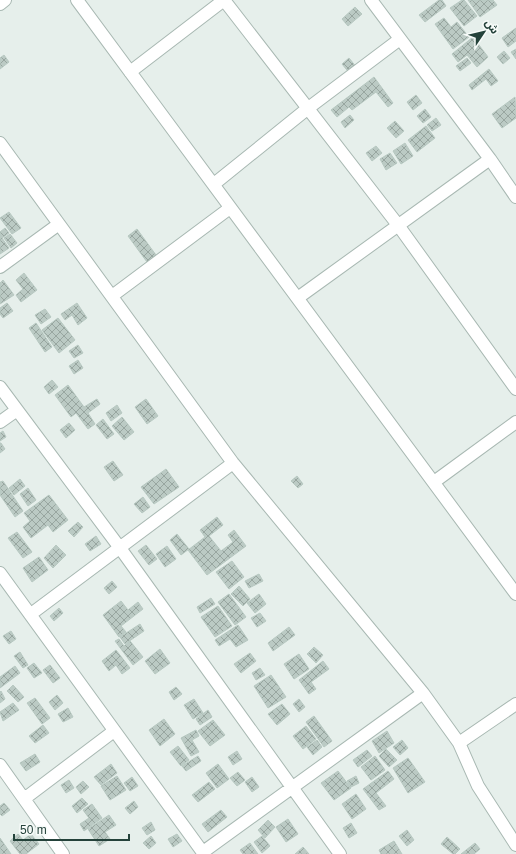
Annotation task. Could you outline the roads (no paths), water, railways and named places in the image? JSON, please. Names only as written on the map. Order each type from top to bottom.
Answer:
[{"type":"street","points":[[0,4],[5,0]]},
{"type":"street","points":[[77,0],[214,184],[230,208],[299,297],[516,594]]},
{"type":"street","points":[[130,72],[224,0],[398,225],[516,389]]},
{"type":"street","points":[[371,0],[515,193]]},
{"type":"street","points":[[214,184],[307,109],[400,39]]},
{"type":"street","points":[[0,143],[232,463],[423,693],[459,743],[478,786],[516,845]]},
{"type":"street","points":[[299,297],[490,159]]},
{"type":"street","points":[[112,296],[230,208]]},
{"type":"street","points":[[0,267],[59,224]]},
{"type":"street","points":[[0,387],[120,548],[340,854]]},
{"type":"street","points":[[0,422],[17,410]]},
{"type":"street","points":[[434,482],[516,422]]},
{"type":"street","points":[[31,614],[232,463]]},
{"type":"street","points":[[0,573],[203,853],[423,693]]},
{"type":"street","points":[[459,743],[516,704]]},
{"type":"street","points":[[24,799],[114,731]]},
{"type":"street","points":[[0,766],[63,854]]}]
